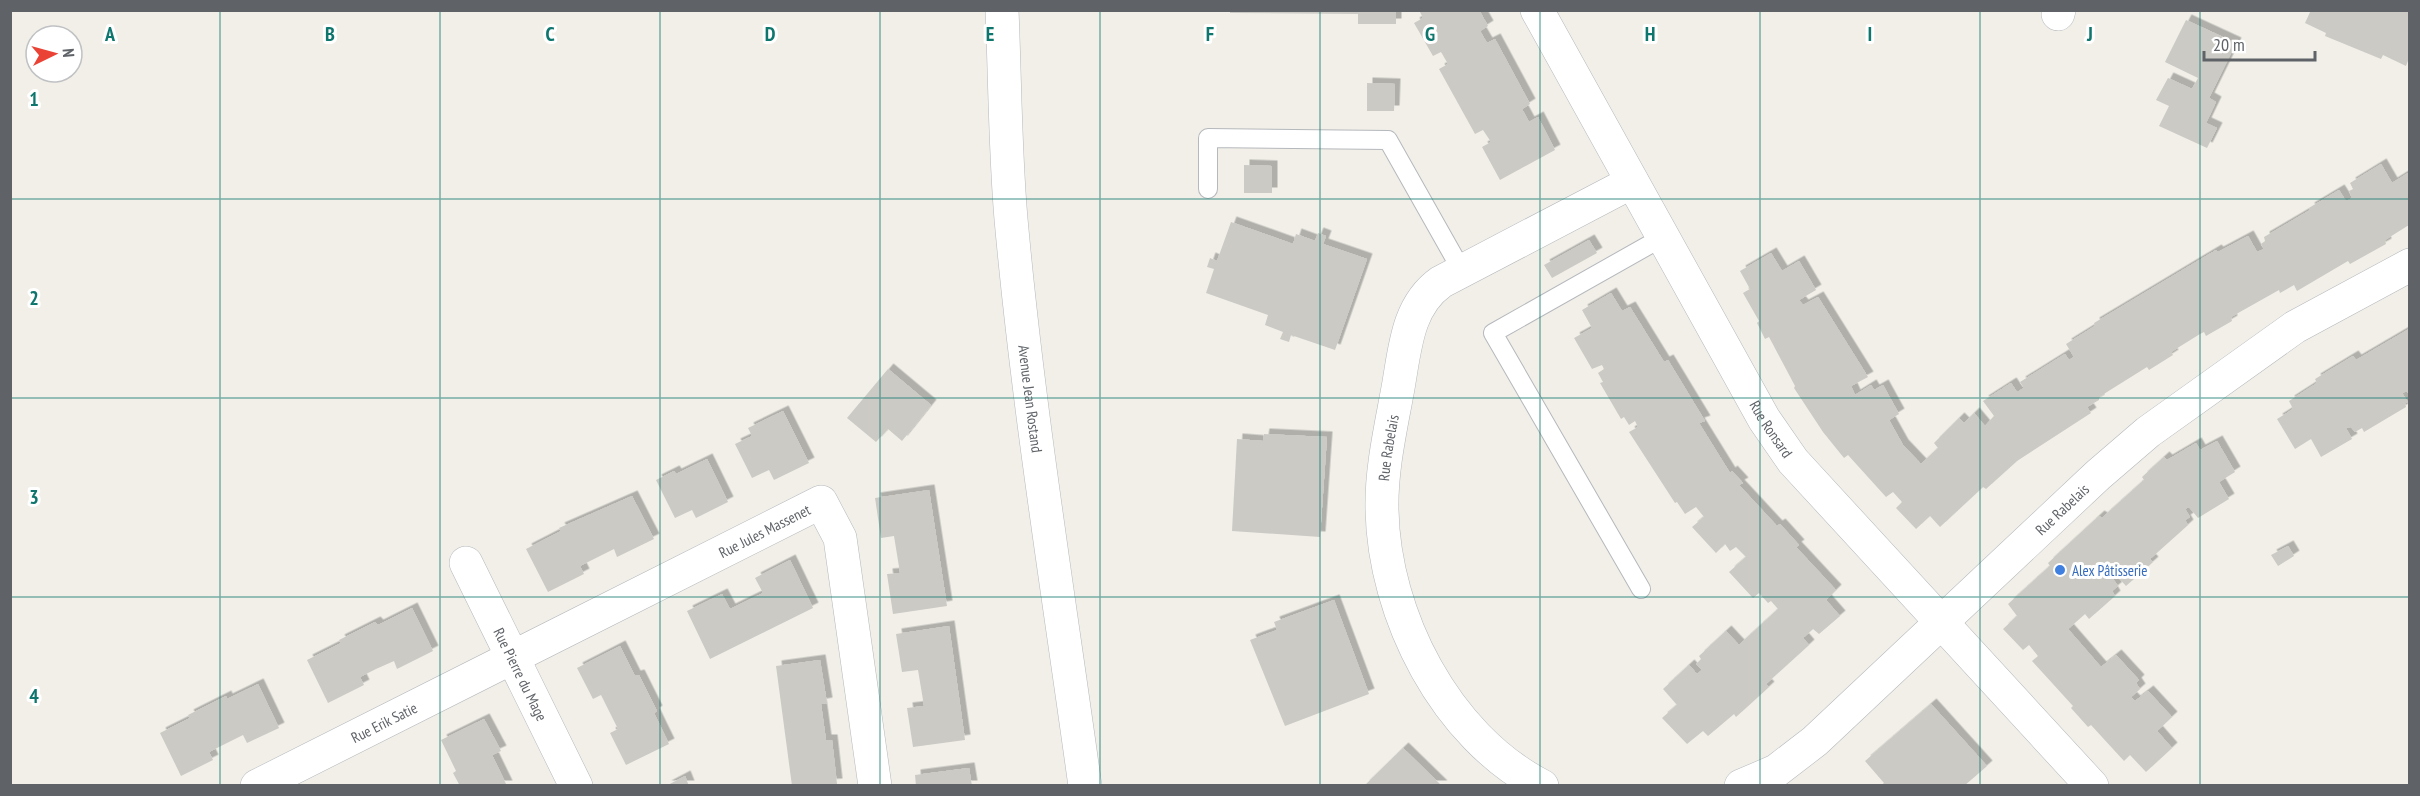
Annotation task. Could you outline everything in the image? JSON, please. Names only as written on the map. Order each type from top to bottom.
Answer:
[{"type":"street","name":"Avenue Jean Rostand","points":[[1002,10],[1008,167],[1015,250],[1028,369],[1085,786]]},
{"type":"street","name":"Rue Ronsard","points":[[1537,10],[1764,419],[1793,461],[2092,786]]},
{"type":"street","name":"Rue Rabelais","points":[[1542,786],[1506,763],[1449,703],[1433,679],[1403,622],[1387,564],[1383,537],[1383,483],[1410,327],[1422,299],[1441,282],[1632,182]]},
{"type":"street","name":"Rue Rabelais","points":[[1741,786],[1776,771],[1795,758],[2098,474],[2148,432],[2295,327],[2409,264]]},
{"type":"street","name":"Rue Jules Massenet","points":[[512,657],[821,502],[840,537],[875,786]]},
{"type":"street","name":"Rue Pierre du Mage","points":[[466,563],[576,786]]},
{"type":"street","name":"Rue Erik Satie","points":[[257,786],[512,657]]},
{"type":"lane","points":[[1208,189],[1208,138],[1388,140],[1462,271]]},
{"type":"lane","points":[[1641,589],[1493,333],[1663,237]]},
{"type":"building","points":[[1230,10],[1396,10],[1396,24],[1358,24],[1358,14],[1230,13]]},
{"type":"building","points":[[1419,10],[1479,10],[1488,26],[1480,31],[1487,43],[1495,39],[1530,104],[1522,109],[1529,122],[1538,117],[1555,150],[1500,180],[1482,147],[1491,142],[1483,130],[1475,134],[1439,69],[1448,64],[1441,52],[1433,56],[1414,23],[1423,18]]},
{"type":"building","points":[[2311,10],[2409,10],[2409,58],[2406,66],[2383,55],[2381,59],[2325,36],[2326,33],[2305,23]]},
{"type":"building","points":[[2186,20],[2236,43],[2209,98],[2216,102],[2206,123],[2217,128],[2207,148],[2159,126],[2169,106],[2156,100],[2168,78],[2192,89],[2198,78],[2165,62]]},
{"type":"building","points":[[1367,83],[1395,84],[1394,111],[1367,111]]},
{"type":"building","points":[[2381,164],[2392,183],[2408,173],[2409,175],[2409,225],[2385,240],[2386,244],[2350,264],[2348,261],[2297,291],[2294,285],[2280,293],[2279,290],[2231,317],[2232,321],[2206,336],[2204,332],[2200,334],[2171,352],[2173,355],[2149,370],[2147,367],[2099,397],[2099,400],[2087,407],[2091,413],[2017,461],[1986,489],[1983,487],[1940,527],[1930,516],[1916,529],[1896,508],[1902,502],[1893,492],[1886,497],[1848,455],[1844,458],[1823,432],[1794,388],[1769,337],[1765,339],[1757,323],[1759,321],[1743,293],[1750,289],[1740,271],[1771,253],[1782,271],[1799,261],[1816,290],[1799,300],[1803,305],[1818,297],[1868,377],[1851,386],[1855,395],[1871,385],[1874,390],[1883,385],[1899,414],[1889,420],[1903,445],[1921,464],[1938,448],[1934,443],[1959,418],[1964,423],[1974,413],[1985,426],[1994,416],[1983,401],[2011,383],[2017,392],[2024,388],[2020,382],[2065,354],[2069,360],[2074,357],[2066,344],[2095,326],[2094,323],[2216,250],[2218,252],[2248,236],[2257,252],[2264,249],[2261,244],[2265,241],[2264,237],[2339,190],[2346,201],[2352,198],[2349,191],[2353,189],[2350,183]]},
{"type":"building","points":[[1244,165],[1272,166],[1272,193],[1244,193]]},
{"type":"building","points":[[1231,222],[1293,244],[1296,234],[1315,241],[1318,233],[1326,236],[1323,244],[1367,259],[1335,350],[1291,335],[1289,342],[1280,339],[1283,332],[1265,325],[1268,315],[1206,293],[1214,269],[1207,267],[1210,258],[1217,261]]},
{"type":"building","points":[[1589,240],[1597,253],[1552,278],[1544,265]]},
{"type":"building","points":[[1611,293],[1622,311],[1630,307],[1664,362],[1668,360],[1705,421],[1699,423],[1730,473],[1732,471],[1743,483],[1739,485],[1777,526],[1780,524],[1799,545],[1796,547],[1836,590],[1826,600],[1840,616],[1819,634],[1813,629],[1803,638],[1809,645],[1766,684],[1769,687],[1736,717],[1734,714],[1708,736],[1703,731],[1687,744],[1662,718],[1677,705],[1663,689],[1689,665],[1697,674],[1702,670],[1696,664],[1701,659],[1699,656],[1726,631],[1739,645],[1778,609],[1771,601],[1768,603],[1759,593],[1753,598],[1729,572],[1746,557],[1736,547],[1730,551],[1725,544],[1716,553],[1692,527],[1704,517],[1696,507],[1685,514],[1677,502],[1675,503],[1629,432],[1638,427],[1635,421],[1629,425],[1624,417],[1621,419],[1600,383],[1603,382],[1598,373],[1604,369],[1602,365],[1592,369],[1574,338],[1592,328],[1582,310]]},
{"type":"building","points":[[2409,329],[2409,395],[2407,391],[2402,393],[2408,402],[2405,403],[2406,407],[2364,432],[2362,428],[2355,432],[2351,427],[2346,428],[2352,439],[2321,457],[2311,439],[2295,449],[2277,419],[2293,409],[2289,401],[2317,383],[2315,379],[2353,356],[2356,360]]},
{"type":"building","points":[[888,369],[931,405],[902,441],[888,429],[876,442],[847,418]]},
{"type":"building","points":[[783,411],[809,463],[774,480],[769,470],[752,478],[735,444],[752,436],[748,428]]},
{"type":"building","points":[[1264,434],[1327,437],[1320,537],[1232,531],[1237,439],[1263,441]]},
{"type":"building","points":[[2217,441],[2235,472],[2219,482],[2229,499],[2198,518],[2189,507],[2185,509],[2190,517],[2185,520],[2188,525],[2150,559],[2153,562],[2126,586],[2117,576],[2113,579],[2118,586],[2112,591],[2115,596],[2089,619],[2085,614],[2068,629],[2101,667],[2116,655],[2139,680],[2136,683],[2140,689],[2131,697],[2135,701],[2148,691],[2172,717],[2157,731],[2172,748],[2146,772],[2130,755],[2124,761],[2091,725],[2088,727],[2071,708],[2073,706],[2032,661],[2038,656],[2029,645],[2023,650],[2003,629],[2017,616],[2008,604],[2050,566],[2048,563],[2099,516],[2102,518],[2144,480],[2142,477],[2164,457],[2167,460],[2196,443],[2200,450]]},
{"type":"building","points":[[707,459],[728,502],[696,518],[692,510],[675,518],[656,480],[674,471],[676,474]]},
{"type":"building","points":[[929,490],[947,606],[893,614],[887,574],[900,573],[894,536],[881,538],[875,498]]},
{"type":"building","points":[[632,496],[654,539],[617,557],[614,549],[580,566],[584,574],[548,592],[526,549],[561,531],[559,528]]},
{"type":"building","points":[[2288,546],[2294,556],[2278,566],[2271,555]]},
{"type":"building","points":[[790,560],[813,608],[710,659],[687,611],[722,594],[730,609],[763,593],[755,578]]},
{"type":"building","points":[[1334,600],[1369,694],[1285,726],[1250,640],[1277,630],[1274,622]]},
{"type":"building","points":[[412,608],[433,651],[397,669],[394,661],[376,669],[360,677],[364,685],[328,703],[307,660],[341,643],[339,640],[375,622],[378,625]]},
{"type":"building","points":[[949,626],[965,740],[913,747],[907,708],[924,706],[918,670],[902,672],[896,634]]},
{"type":"building","points":[[620,646],[635,676],[639,675],[657,711],[654,713],[669,744],[626,765],[610,733],[618,729],[601,695],[593,699],[577,668]]},
{"type":"building","points":[[820,660],[827,703],[821,704],[826,740],[832,740],[837,784],[792,786],[776,666]]},
{"type":"building","points":[[258,684],[279,728],[247,743],[243,735],[209,752],[213,760],[181,776],[160,733],[190,718],[188,715],[226,696],[227,699]]},
{"type":"building","points":[[1931,704],[1987,766],[1964,786],[1880,786],[1884,783],[1865,761]]},
{"type":"building","points":[[484,719],[501,751],[492,755],[507,786],[460,786],[453,773],[456,771],[441,740]]},
{"type":"building","points":[[1403,748],[1442,786],[1364,786]]},
{"type":"building","points":[[969,768],[972,786],[916,786],[915,775]]},
{"type":"building","points":[[685,776],[689,786],[666,786]]},
{"type":"place","name":"Alex Pâtisserie","points":[[2060,570]]}]
